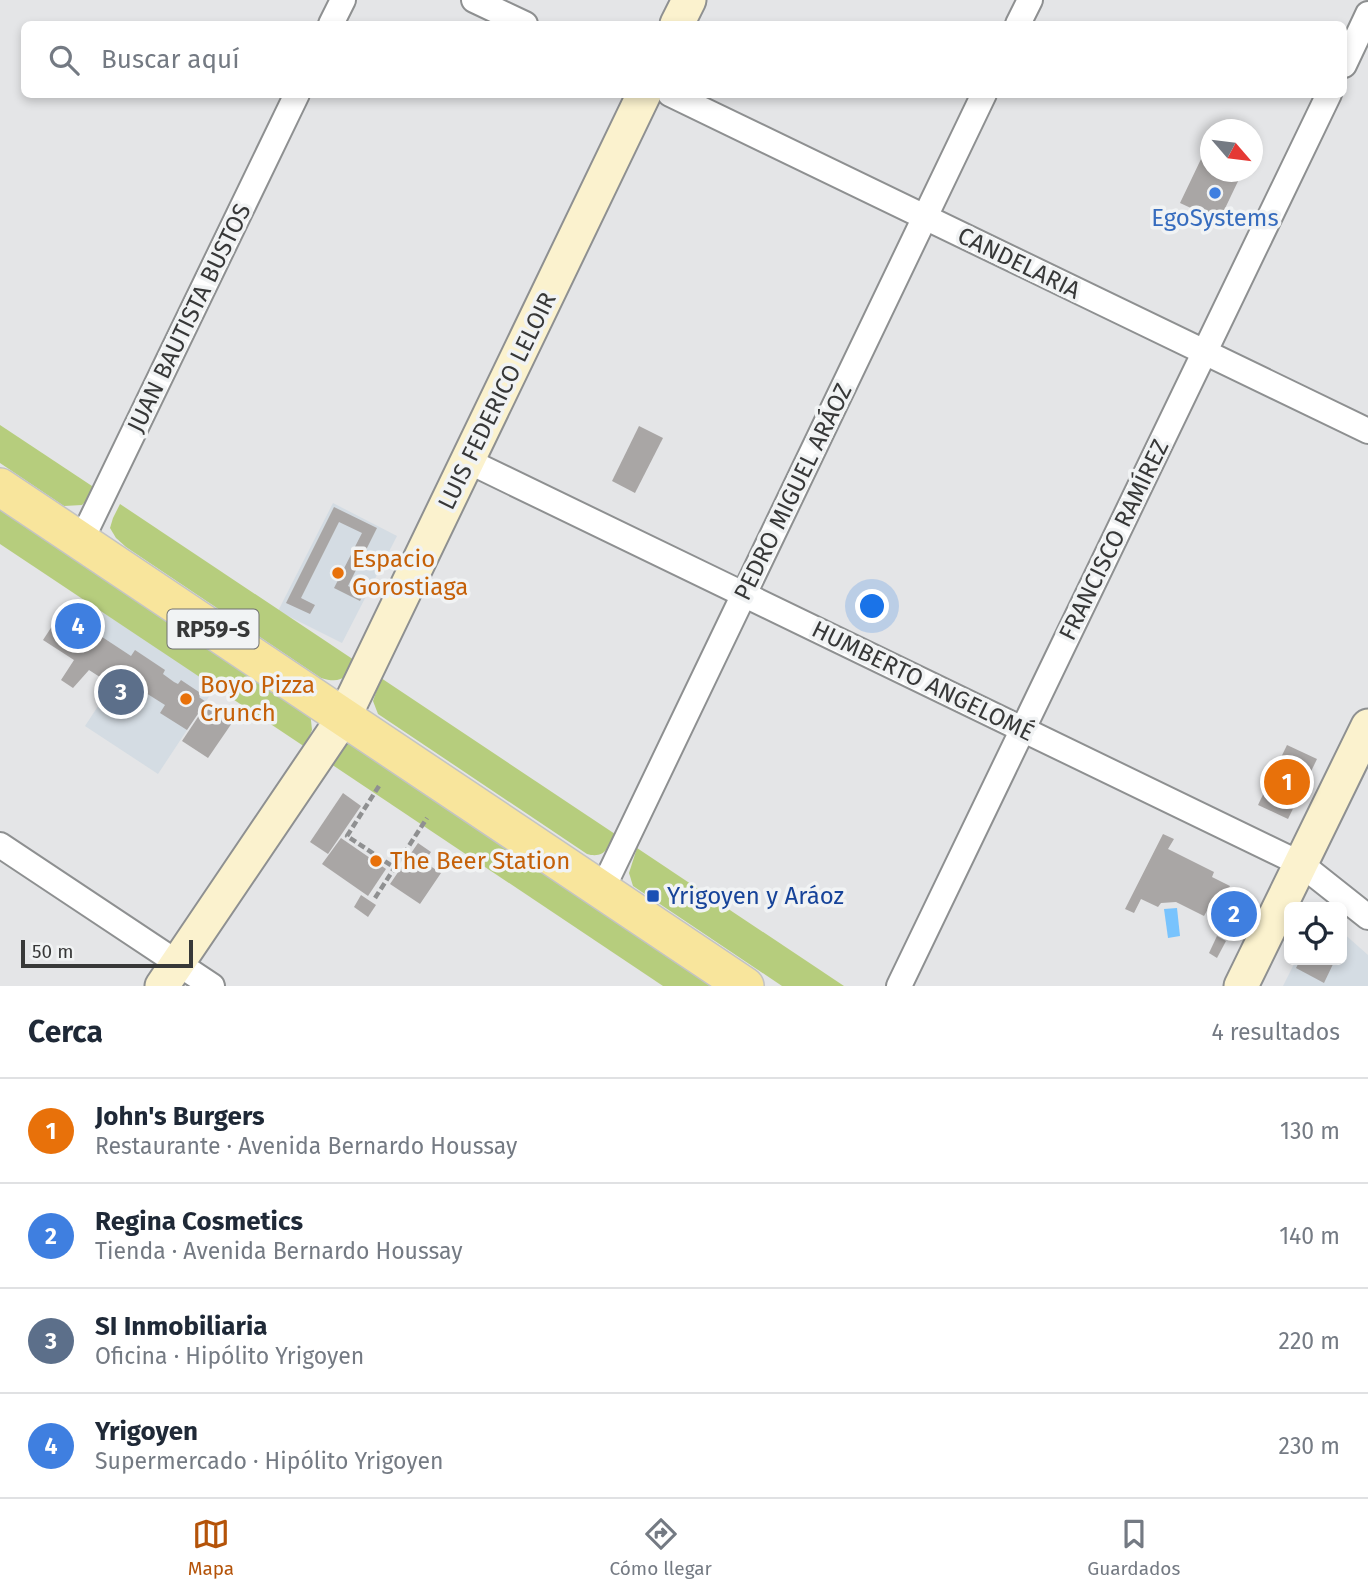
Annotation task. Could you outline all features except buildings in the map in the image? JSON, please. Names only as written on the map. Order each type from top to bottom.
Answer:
[{"type":"main road","name":"RP59-S","points":[[0,487],[741,985]]},
{"type":"street","points":[[332,21],[343,0]]},
{"type":"street","points":[[474,0],[519,21]]},
{"type":"street","points":[[678,21],[689,0]]},
{"type":"street","points":[[1020,21],[1030,0]]},
{"type":"street","points":[[1347,57],[1368,14]]},
{"type":"street","name":"JUAN BAUTISTA BUSTOS","points":[[81,541],[295,98]]},
{"type":"street","name":"LUIS FEDERICO LELOIR","points":[[170,975],[344,718],[642,98]]},
{"type":"street","name":"CANDELARIA","points":[[678,98],[1368,430]]},
{"type":"street","name":"PEDRO MIGUEL ARÁOZ","points":[[602,890],[983,98]]},
{"type":"street","name":"FRANCISCO RAMÍREZ","points":[[899,986],[1327,98]]},
{"type":"street","name":"HUMBERTO ANGELOMÉ","points":[[468,461],[1301,864],[1368,917]]},
{"type":"street","points":[[1241,986],[1368,726]]},
{"type":"street","points":[[0,845],[170,975],[212,986]]},
{"type":"path","points":[[379,786],[347,836],[395,868]]},
{"type":"path","points":[[375,898],[427,818]]},
{"type":"shaded area","name":"Espacio Gorostiaga","points":[[333,503],[397,536],[342,643],[278,611]]},
{"type":"shaded area","points":[[104,613],[216,686],[158,774],[85,726],[112,685],[74,660]]},
{"type":"shaded area","points":[[1347,936],[1368,955],[1368,986],[1283,986],[1294,965],[1347,965]]},
{"type":"green space","points":[[0,425],[95,488],[90,497],[82,505],[64,506],[0,463]]},
{"type":"green space","points":[[0,501],[310,711],[312,730],[305,747],[0,544]]},
{"type":"green space","points":[[120,504],[357,662],[353,668],[338,680],[321,678],[126,547],[110,528]]},
{"type":"green space","points":[[381,678],[615,834],[608,847],[598,855],[587,854],[378,714],[373,701]]},
{"type":"green space","points":[[355,742],[710,981],[712,986],[663,986],[328,762],[342,745]]},
{"type":"green space","points":[[637,848],[844,986],[782,986],[633,886],[629,873]]},
{"type":"water","points":[[1177,908],[1180,936],[1168,938],[1164,909]]},
{"type":"place","name":"EgoSystems","points":[[1215,193]]},
{"type":"place","name":"Espacio Gorostiaga","points":[[338,573]]},
{"type":"place","name":"Yrigoyen","points":[[78,626]]},
{"type":"place","name":"SI Inmobiliaria","points":[[121,692]]},
{"type":"place","name":"Boyo Pizza Crunch","points":[[186,699]]},
{"type":"place","name":"John's Burgers","points":[[1287,782]]},
{"type":"place","name":"The Beer Station","points":[[376,861]]},
{"type":"place","name":"Yrigoyen y Aráoz","points":[[653,896]]},
{"type":"place","name":"Regina Cosmetics","points":[[1234,914]]}]
